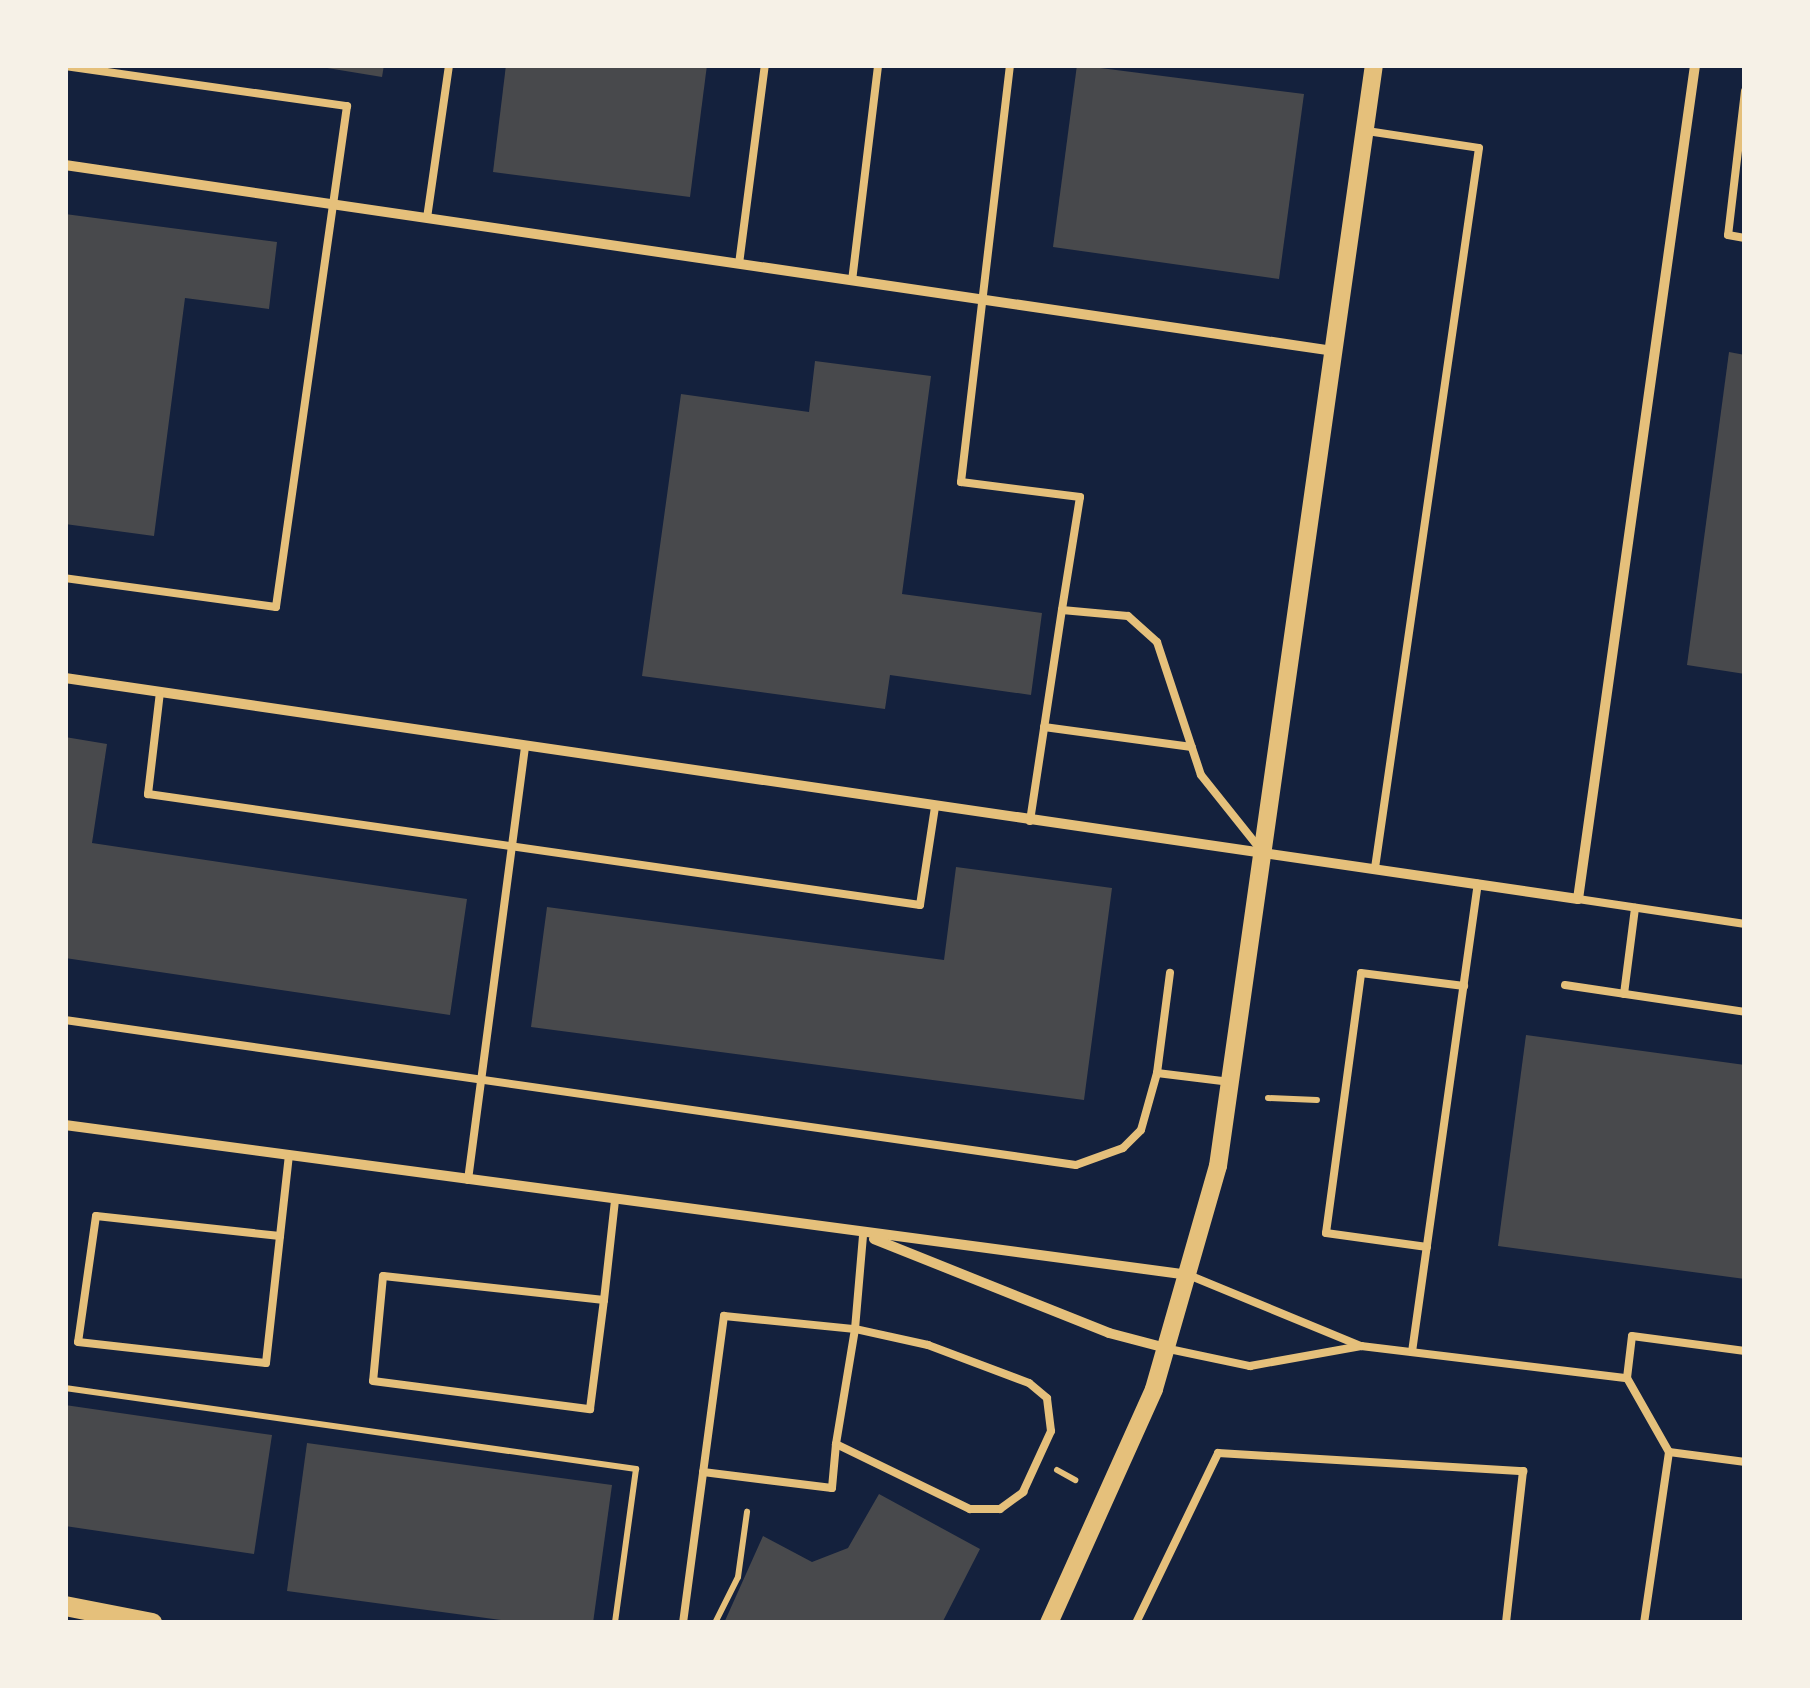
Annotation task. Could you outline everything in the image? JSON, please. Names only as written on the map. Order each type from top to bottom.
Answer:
[{"type":"main road","points":[[65,1606],[152,1623]]},
{"type":"street","points":[[1049,1623],[1169,1349],[1192,1276],[1234,1083],[1374,65]]},
{"type":"street","points":[[65,678],[1578,899],[1696,65]]},
{"type":"street","points":[[65,165],[1334,351]]},
{"type":"street","points":[[65,1125],[863,1235],[959,1242],[1192,1276]]},
{"type":"street","points":[[863,1235],[1109,1333],[1169,1349]]},
{"type":"lane","points":[[427,218],[449,65]]},
{"type":"lane","points":[[739,264],[765,65]]},
{"type":"lane","points":[[852,281],[878,65]]},
{"type":"lane","points":[[1010,65],[961,482],[1080,497],[1030,820]]},
{"type":"lane","points":[[65,66],[347,106],[276,607],[65,578]]},
{"type":"lane","points":[[1745,91],[1728,236],[1745,238]]},
{"type":"lane","points":[[1365,131],[1479,148],[1376,868]]},
{"type":"lane","points":[[1062,610],[1128,616],[1156,642],[1201,776],[1264,852]]},
{"type":"lane","points":[[160,692],[148,794],[920,905],[935,806]]},
{"type":"lane","points":[[1044,728],[1192,747]]},
{"type":"lane","points":[[468,1180],[526,746]]},
{"type":"lane","points":[[1412,1352],[1478,884]]},
{"type":"lane","points":[[1578,899],[1745,924]]},
{"type":"lane","points":[[1624,994],[1635,908]]},
{"type":"lane","points":[[65,1020],[1076,1165],[1123,1148],[1141,1130],[1156,1074],[1170,973]]},
{"type":"lane","points":[[1427,1247],[1326,1233],[1361,973],[1464,986]]},
{"type":"lane","points":[[1565,984],[1745,1012]]},
{"type":"lane","points":[[1156,1074],[1234,1083]]},
{"type":"lane","points":[[280,1236],[96,1216],[78,1342],[266,1363],[289,1156]]},
{"type":"lane","points":[[604,1300],[383,1276],[373,1381],[590,1409],[604,1300],[616,1201]]},
{"type":"lane","points":[[703,1472],[832,1488],[855,1329],[863,1235]]},
{"type":"lane","points":[[1192,1276],[1361,1346],[1628,1378]]},
{"type":"lane","points":[[683,1623],[724,1316],[855,1329],[928,1344],[1029,1383],[1047,1398],[1054,1420],[1023,1492],[985,1512],[836,1444]]},
{"type":"lane","points":[[1644,1623],[1669,1452],[1628,1378],[1632,1336],[1745,1351]]},
{"type":"lane","points":[[1169,1349],[1250,1366],[1361,1346]]},
{"type":"lane","points":[[1669,1452],[1745,1462]]},
{"type":"lane","points":[[1136,1623],[1218,1453],[1523,1471],[1506,1623]]},
{"type":"path","points":[[1268,1098],[1317,1100]]},
{"type":"path","points":[[65,1388],[636,1469],[614,1623]]},
{"type":"path","points":[[1058,1470],[1075,1480]]},
{"type":"path","points":[[714,1623],[738,1577],[748,1512]]},
{"type":"building","points":[[309,65],[384,65],[382,77]]},
{"type":"building","points":[[506,65],[707,65],[690,197],[493,172]]},
{"type":"building","points":[[1077,65],[1304,94],[1279,279],[1053,247]]},
{"type":"building","points":[[65,214],[277,242],[269,309],[185,298],[154,536],[65,524]]},
{"type":"building","points":[[1729,352],[1745,355],[1745,674],[1687,665]]},
{"type":"building","points":[[815,361],[931,376],[902,594],[1042,613],[1031,695],[890,675],[885,709],[642,676],[681,394],[809,412]]},
{"type":"building","points":[[65,737],[107,744],[92,843],[467,899],[450,1015],[65,958]]},
{"type":"building","points":[[956,867],[1112,888],[1084,1100],[531,1027],[547,907],[944,960]]},
{"type":"building","points":[[1526,1035],[1745,1065],[1745,1279],[1498,1246]]},
{"type":"building","points":[[65,1405],[272,1435],[254,1554],[65,1526]]},
{"type":"building","points":[[307,1443],[612,1485],[593,1623],[523,1623],[287,1591]]},
{"type":"building","points":[[879,1494],[980,1549],[942,1623],[724,1623],[763,1536],[812,1562],[848,1548]]}]
